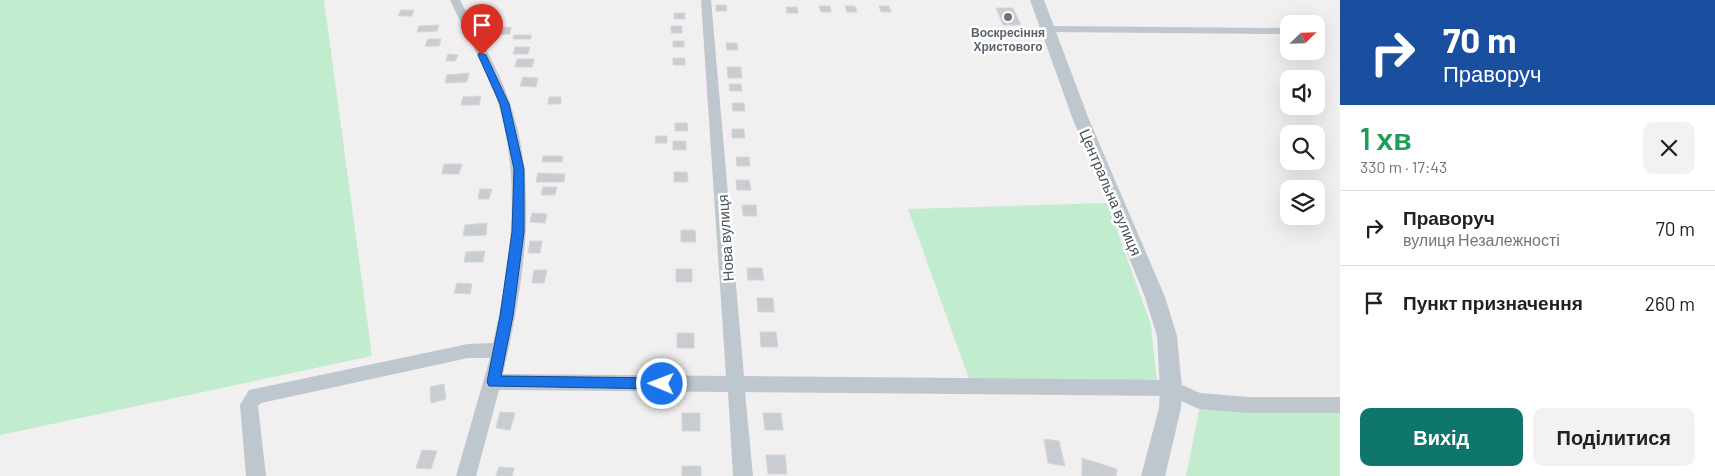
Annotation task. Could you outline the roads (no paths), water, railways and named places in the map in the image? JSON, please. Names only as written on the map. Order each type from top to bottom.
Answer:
[{"type":"street","points":[[455,0],[504,104],[519,169],[518,232],[500,350],[494,382],[466,476]]},
{"type":"street","name":"Нова вулиця","points":[[706,0],[743,476]]},
{"type":"street","name":"Центральна вулиця","points":[[1036,0],[1049,30],[1080,117],[1155,297],[1166,336],[1172,388],[1170,408],[1153,476]]},
{"type":"street","points":[[256,476],[249,405],[255,396],[468,351],[500,350]]},
{"type":"street","points":[[494,382],[1172,388],[1199,401],[1248,405],[1340,405]]},
{"type":"lane","points":[[1049,30],[1280,31]]},
{"type":"place","name":"Воскресіння Христового","points":[[1008,17]]}]
